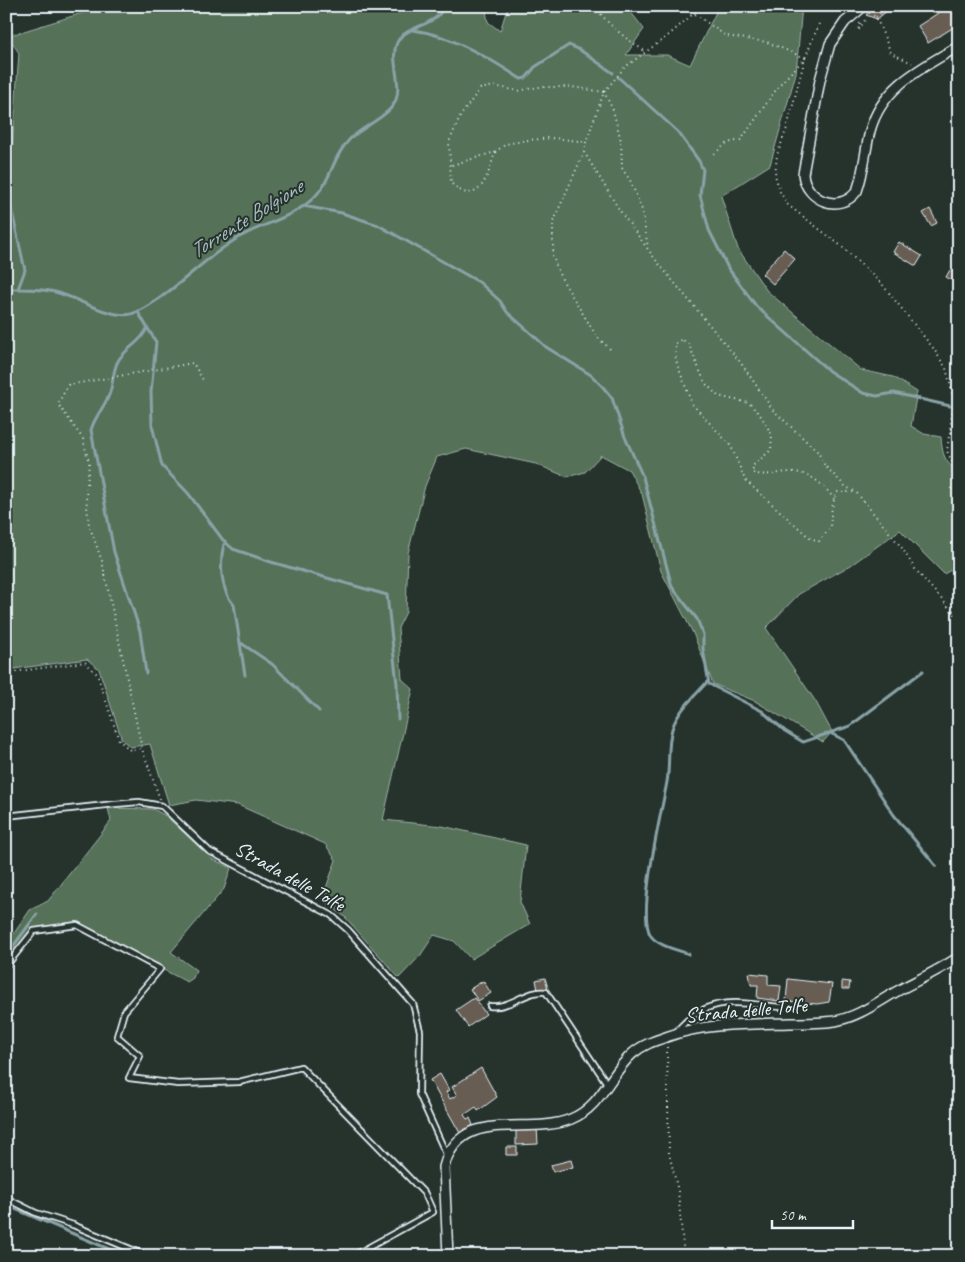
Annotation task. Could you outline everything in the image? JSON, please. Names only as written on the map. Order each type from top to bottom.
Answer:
[{"type":"street","points":[[864,6],[845,22],[830,44],[820,80],[803,174],[806,186],[820,200],[828,203],[846,201],[857,191],[871,128],[878,110],[890,92],[911,75],[959,46]]},
{"type":"street","name":"Strada delle Tolfe","points":[[447,1156],[461,1138],[474,1131],[492,1126],[538,1125],[571,1120],[592,1104],[633,1053],[649,1043],[671,1035],[705,1028],[824,1022],[844,1019],[866,1010],[959,957]]},
{"type":"street","points":[[447,1156],[444,1179],[448,1256]]},
{"type":"lane","points":[[6,816],[139,802],[162,806]]},
{"type":"lane","name":"Strada delle Tolfe","points":[[162,806],[209,851],[330,915],[348,930],[408,996],[416,1010],[420,1031],[419,1094],[447,1156]]},
{"type":"lane","points":[[6,966],[34,931],[78,925],[160,970],[124,1012],[117,1036],[140,1056],[129,1078],[178,1084],[239,1082],[301,1067],[425,1194],[433,1212],[353,1256]]},
{"type":"lane","points":[[490,1006],[499,1008],[534,994],[546,992],[608,1085]]},
{"type":"lane","points":[[671,1035],[696,1013],[725,1001],[781,1007]]},
{"type":"lane","points":[[6,1198],[36,1212],[73,1225],[147,1256]]},
{"type":"path","points":[[595,6],[603,18],[616,30],[646,52]]},
{"type":"path","points":[[610,349],[598,337],[560,276],[553,257],[553,222],[584,152],[604,92],[625,67],[695,14],[702,6]]},
{"type":"path","points":[[876,17],[890,6]]},
{"type":"path","points":[[864,17],[858,31],[869,13],[876,17],[891,53],[916,65]]},
{"type":"path","points":[[695,14],[726,36],[767,42],[804,58]]},
{"type":"path","points":[[819,24],[804,58],[787,128],[777,155],[775,175],[780,192],[788,205],[840,245],[882,284],[933,348],[946,368],[954,400],[947,451],[953,464],[959,466]]},
{"type":"path","points":[[713,156],[727,143],[741,140],[780,84],[804,58]]},
{"type":"path","points":[[495,152],[488,176],[481,188],[471,192],[458,190],[451,182],[452,165],[449,142],[461,115],[480,89],[494,86],[518,91],[538,88],[572,87],[604,92]]},
{"type":"path","points":[[604,92],[613,110],[621,141],[622,168],[631,182],[642,210],[647,247],[658,263]]},
{"type":"path","points":[[452,165],[495,152],[506,144],[528,140],[554,138],[586,142]]},
{"type":"path","points":[[584,152],[620,211],[658,263],[741,363],[773,410],[818,452],[825,466],[846,487],[856,492],[902,548],[915,569],[959,619]]},
{"type":"path","points":[[834,499],[824,485],[793,472],[762,476],[752,473],[754,465],[771,450],[772,435],[761,416],[749,403],[718,396],[705,383],[689,344],[682,339],[675,344],[676,360],[692,404],[731,446],[745,480],[810,538],[819,541],[832,527],[830,510],[837,492],[856,492]]},
{"type":"path","points":[[162,806],[142,749],[102,561],[89,525],[86,497],[89,463],[83,439],[58,404],[68,385],[193,363],[203,380]]},
{"type":"path","points":[[953,611],[959,607]]},
{"type":"path","points":[[6,673],[85,662],[97,674],[119,740],[130,750],[142,749]]},
{"type":"path","points":[[671,1035],[669,1153],[678,1191],[684,1256]]},
{"type":"green space","points":[[105,6],[485,6],[488,22],[500,31],[508,6],[626,6],[644,29],[626,55],[667,55],[690,65],[719,6],[802,6],[796,73],[770,165],[721,196],[738,249],[767,291],[861,370],[893,377],[917,392],[911,426],[924,434],[941,437],[942,448],[947,461],[959,471],[959,565],[944,574],[900,530],[851,565],[799,594],[766,628],[816,702],[832,732],[823,742],[755,701],[713,684],[693,633],[661,571],[642,494],[629,470],[601,455],[585,472],[567,477],[536,464],[466,449],[437,457],[425,486],[408,553],[406,612],[398,628],[402,679],[413,689],[383,820],[442,826],[526,845],[520,902],[530,924],[471,959],[454,941],[434,935],[420,956],[399,978],[345,917],[322,899],[336,860],[325,844],[238,805],[196,800],[169,805],[150,744],[131,747],[122,740],[99,669],[87,659],[6,670],[6,156],[12,149],[19,53],[8,36]]},
{"type":"green space","points":[[108,808],[153,809],[166,816],[212,859],[231,868],[224,889],[171,952],[196,970],[193,978],[187,982],[77,925],[34,931],[6,966],[6,945],[30,910],[48,901],[111,821]]},
{"type":"building","points":[[873,6],[893,6],[877,19],[866,15]]},
{"type":"building","points":[[949,6],[959,6],[959,24],[928,43],[918,26]]},
{"type":"building","points":[[930,209],[937,223],[931,226],[923,213]]},
{"type":"building","points":[[899,242],[922,256],[916,266],[893,252]]},
{"type":"building","points":[[784,249],[795,259],[773,284],[762,274]]},
{"type":"building","points":[[950,270],[959,275],[959,284],[946,277]]},
{"type":"building","points":[[749,973],[768,975],[768,985],[781,986],[779,1001],[757,998],[758,985],[751,985]]},
{"type":"building","points":[[545,978],[548,988],[538,990],[536,980]]},
{"type":"building","points":[[788,979],[832,984],[829,1002],[817,1004],[786,1001]]},
{"type":"building","points":[[483,981],[491,993],[478,1001],[470,989]]},
{"type":"building","points":[[842,981],[850,982],[849,989],[842,989]]},
{"type":"building","points":[[474,998],[486,1014],[468,1027],[456,1010]]},
{"type":"building","points":[[481,1068],[497,1097],[478,1111],[476,1107],[464,1115],[467,1119],[470,1118],[473,1125],[460,1133],[430,1080],[440,1074],[449,1090],[446,1092],[450,1099],[457,1095],[452,1087]]},
{"type":"building","points":[[537,1128],[538,1144],[516,1145],[516,1129]]},
{"type":"building","points":[[506,1147],[517,1147],[517,1155],[506,1155]]},
{"type":"building","points":[[571,1160],[573,1167],[553,1172],[551,1165]]},
{"type":"waterway","name":"Torrente Bolgione","points":[[6,289],[49,291],[103,311],[123,315],[131,314],[160,298],[217,252],[238,238],[281,219],[305,205],[321,189],[338,156],[349,140],[386,113],[395,102],[398,87],[395,54],[399,39],[404,34],[436,17],[441,12],[443,6]]},
{"type":"waterway","points":[[413,30],[441,37],[469,48],[521,79],[526,78],[535,67],[569,45],[580,50],[613,73]]},
{"type":"waterway","points":[[618,77],[678,132],[699,161],[703,170],[700,195],[709,230],[728,268],[756,306],[829,371],[863,393],[877,396],[894,393],[950,406]]},
{"type":"waterway","points":[[11,160],[8,194],[25,270],[18,289]]},
{"type":"waterway","points":[[303,206],[342,213],[378,225],[479,282],[500,301],[507,312],[546,347],[591,375],[603,387],[612,398],[625,437],[643,477],[672,587],[697,619],[703,634],[703,649],[709,684],[762,711],[785,731],[803,742],[850,726],[923,671]]},
{"type":"waterway","points":[[138,312],[156,342],[151,392],[152,425],[162,466],[188,493],[223,540],[233,549],[271,562],[387,595],[397,684],[398,719]]},
{"type":"waterway","points":[[146,330],[140,339],[118,361],[108,397],[91,430],[114,552],[140,631],[146,673]]},
{"type":"waterway","points":[[955,407],[959,408]]},
{"type":"waterway","points":[[225,541],[222,557],[223,583],[229,599],[234,605],[245,675]]},
{"type":"waterway","points":[[241,643],[272,664],[319,711]]},
{"type":"waterway","points":[[689,954],[663,945],[651,936],[647,925],[646,907],[656,838],[667,782],[672,729],[683,709],[708,681]]},
{"type":"waterway","points":[[832,734],[844,740],[894,815],[936,866]]},
{"type":"waterway","points":[[6,956],[37,914]]},
{"type":"waterway","points":[[6,1205],[125,1256]]}]
